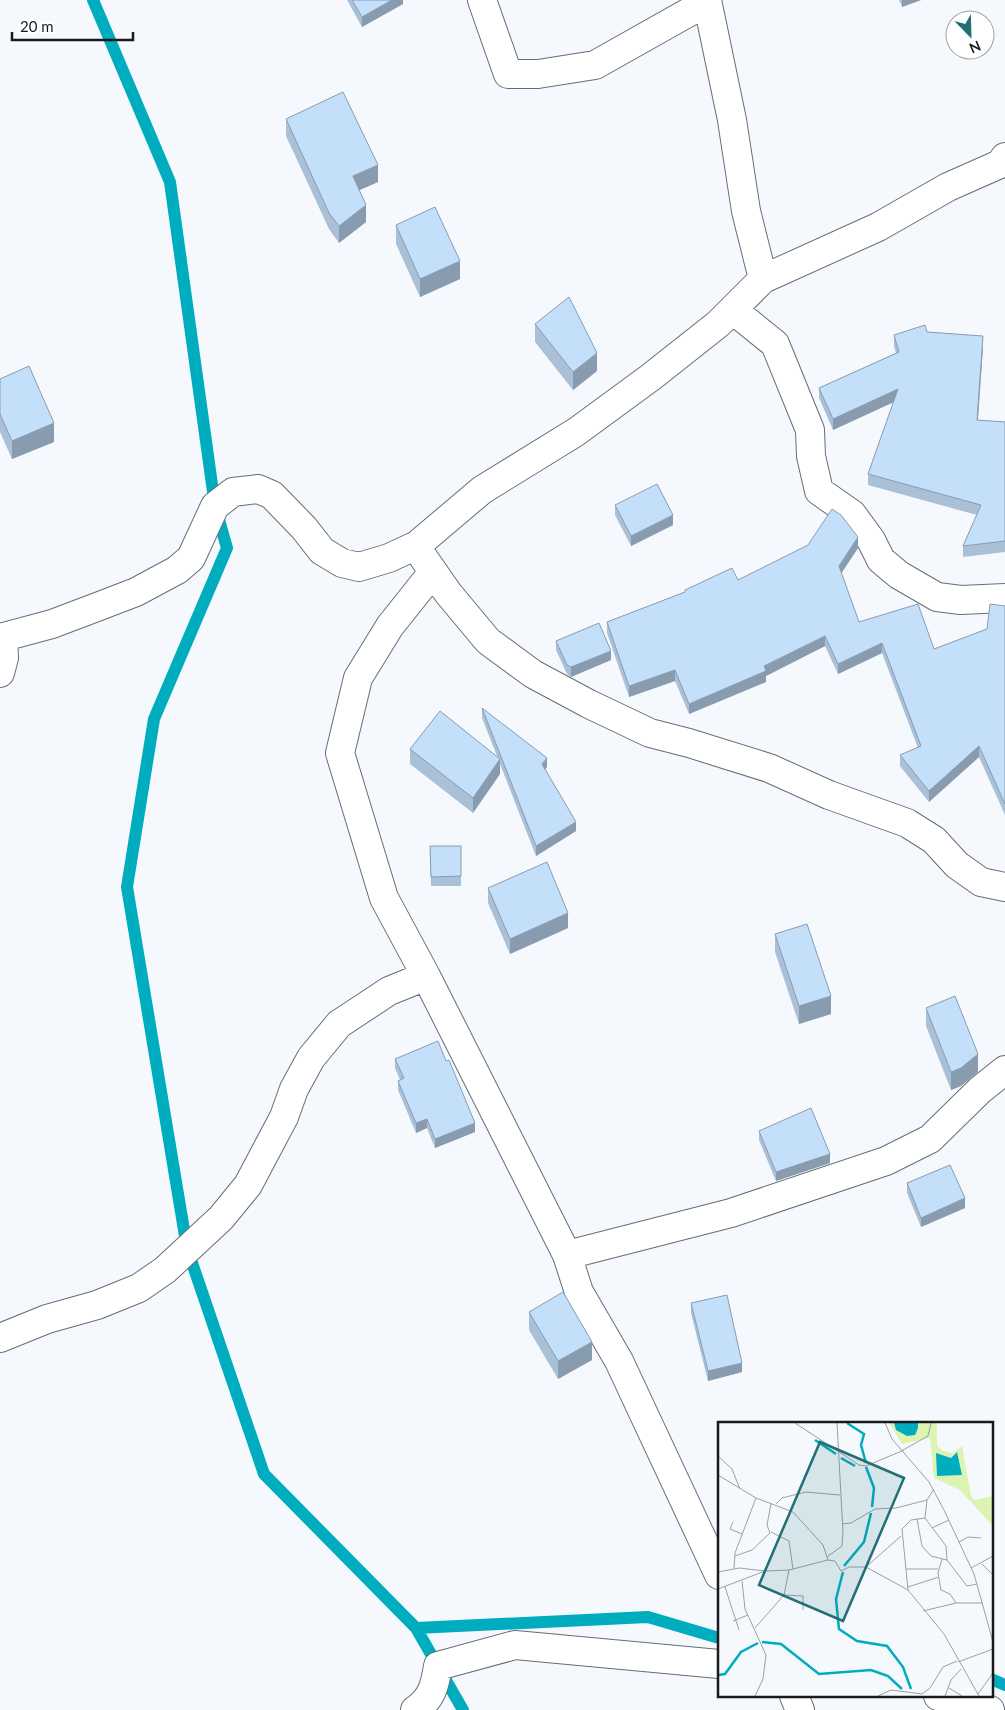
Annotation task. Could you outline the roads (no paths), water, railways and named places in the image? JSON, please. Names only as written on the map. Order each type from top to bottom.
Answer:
[{"type":"street","points":[[482,0],[508,74],[538,74],[595,65],[707,1],[732,120],[746,211],[763,279]]},
{"type":"street","points":[[0,673],[4,658],[2,638],[52,624],[128,595],[177,570],[191,558],[215,506],[234,492],[258,489],[272,495],[304,528],[322,551],[342,563],[359,567],[389,558],[417,545],[482,490],[584,426],[651,377],[733,310],[763,279],[878,227],[948,187],[1003,162]]},
{"type":"street","points":[[733,310],[775,344],[810,430],[811,456],[819,490],[852,514],[871,540],[881,560],[899,574],[938,597],[961,600],[1005,598]]},
{"type":"street","points":[[417,545],[433,572],[488,641],[533,674],[589,704],[650,733],[769,768],[829,795],[907,823],[934,840],[957,865],[981,882],[1005,887]]},
{"type":"street","points":[[433,572],[390,626],[358,678],[340,753],[384,898],[426,976],[567,1255],[580,1292],[619,1361],[718,1573]]},
{"type":"street","points":[[0,1338],[47,1319],[97,1304],[139,1288],[165,1270],[221,1218],[248,1185],[284,1118],[298,1081],[311,1058],[340,1024],[389,991],[426,976]]},
{"type":"street","points":[[567,1255],[731,1213],[886,1160],[930,1138],[980,1090],[1005,1070]]},
{"type":"street","points":[[415,1710],[423,1705],[434,1689],[438,1666],[515,1644],[718,1664]]},
{"type":"street","points":[[795,1698],[800,1710]]},
{"type":"street","points":[[948,1698],[977,1704],[990,1710]]},
{"type":"waterway","points":[[93,0],[170,182],[215,506],[227,548],[154,719],[127,887],[187,1248],[264,1474],[416,1628],[463,1710]]},
{"type":"waterway","points":[[416,1628],[648,1617],[718,1638]]},
{"type":"waterway","points":[[992,1679],[1005,1685]]}]
